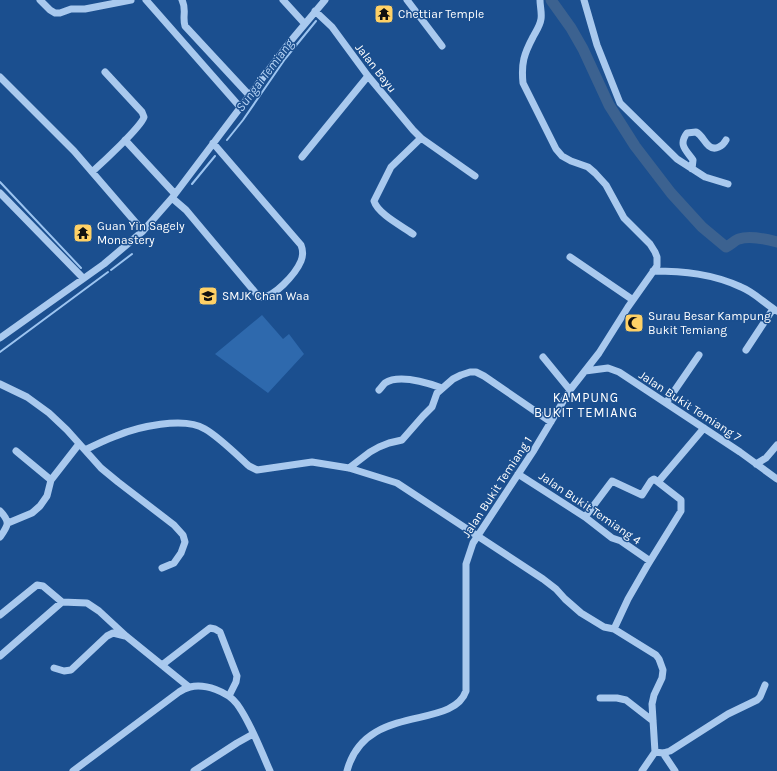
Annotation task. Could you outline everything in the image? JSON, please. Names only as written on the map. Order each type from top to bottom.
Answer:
[{"type":"street","points":[[40,0],[55,13],[60,13],[71,9],[85,9],[114,1],[130,0]]},
{"type":"street","points":[[146,0],[240,107]]},
{"type":"street","points":[[182,0],[185,9],[183,20],[185,26],[249,95]]},
{"type":"street","points":[[283,0],[304,23]]},
{"type":"street","points":[[0,338],[104,264],[143,231],[173,196],[304,23],[325,0]]},
{"type":"street","points":[[540,0],[541,19],[522,60],[523,82],[556,150],[571,161],[588,167],[595,173],[606,185],[624,218],[650,244],[658,257],[657,266],[653,271]]},
{"type":"street","points":[[584,0],[596,45],[620,103],[677,159],[705,177],[728,184]]},
{"type":"street","points":[[409,1],[442,46]]},
{"type":"street","name":"Jalan Bayu","points":[[315,11],[332,28],[368,76],[421,138],[475,176]]},
{"type":"street","points":[[92,172],[142,122],[144,115],[105,72]]},
{"type":"street","points":[[302,156],[368,76]]},
{"type":"street","points":[[0,77],[74,151],[143,231]]},
{"type":"street","points":[[692,169],[693,160],[683,146],[682,141],[687,133],[696,132],[700,134],[709,147],[713,148],[721,146],[726,140]]},
{"type":"street","points":[[413,234],[382,212],[374,201],[391,167],[421,138]]},
{"type":"street","points":[[125,140],[259,297],[267,296],[288,281],[301,261],[303,253],[301,245],[213,143]]},
{"type":"street","points":[[0,193],[83,278]]},
{"type":"street","points":[[570,258],[633,300]]},
{"type":"street","points":[[653,271],[692,272],[715,277],[742,287],[775,310],[746,350]]},
{"type":"street","name":"Jalan Bukit Temiang 1","points":[[348,771],[356,752],[366,739],[380,729],[442,711],[464,699],[466,691],[466,564],[468,554],[477,536],[518,474],[570,390],[596,357],[653,271]]},
{"type":"street","points":[[666,403],[699,355]]},
{"type":"street","points":[[543,357],[570,390]]},
{"type":"street","name":"Jalan Bukit Temiang 7","points":[[596,357],[602,364],[618,372],[666,403],[777,479]]},
{"type":"street","points":[[585,371],[608,368]]},
{"type":"street","points":[[349,468],[370,452],[389,443],[402,440],[407,436],[422,416],[432,407],[437,393],[442,388],[460,375],[470,372],[476,372],[501,387],[551,422]]},
{"type":"street","points":[[379,390],[386,383],[395,380],[414,380],[429,383],[442,388]]},
{"type":"street","points":[[0,384],[27,397],[49,413],[102,468],[174,525],[183,535],[185,542],[181,553],[174,563],[162,568]]},
{"type":"street","points":[[85,450],[131,430],[148,426],[175,423],[191,424],[204,428],[249,466],[257,470],[312,462],[349,468],[397,483],[544,579],[581,612],[604,627],[614,629],[656,655],[661,664],[662,678],[653,698],[655,752],[642,771]]},
{"type":"street","points":[[658,482],[704,428]]},
{"type":"street","points":[[8,523],[32,513],[40,506],[47,496],[51,480],[79,444]]},
{"type":"street","points":[[756,464],[766,458],[777,446]]},
{"type":"street","points":[[16,451],[51,480]]},
{"type":"street","name":"Jalan Bukit Temiang 4","points":[[518,474],[585,517],[612,538],[621,542],[650,561]]},
{"type":"street","points":[[585,517],[612,481],[642,495],[653,479],[681,500],[681,511],[628,599],[614,629]]},
{"type":"street","points":[[0,511],[8,523],[0,538]]},
{"type":"street","points":[[0,615],[37,585],[43,586],[62,602],[87,603],[99,611],[126,636],[190,687]]},
{"type":"street","points":[[0,656],[62,602]]},
{"type":"street","points":[[162,664],[210,628],[215,629],[220,632],[237,676],[236,682],[229,696]]},
{"type":"street","points":[[54,668],[64,671],[71,670],[107,636],[113,633],[126,636]]},
{"type":"street","points":[[655,752],[663,753],[670,751],[728,714],[756,700],[760,697],[765,685]]},
{"type":"street","points":[[73,771],[179,692],[190,687],[199,686],[210,688],[229,696],[237,704],[270,771]]},
{"type":"street","points":[[600,698],[617,698],[626,700],[653,721]]},
{"type":"street","points":[[194,771],[253,734]]},
{"type":"street","points":[[663,753],[675,771]]},
{"type":"shaded area","points":[[262,315],[283,339],[289,334],[304,354],[268,393],[215,354]]},
{"type":"waterway","points":[[551,0],[571,28],[583,49],[609,105],[635,146],[671,193],[702,227],[726,247],[738,240],[748,237],[777,242]]},
{"type":"waterway","name":"Sungai Temiang","points":[[227,140],[243,120],[285,59],[316,21]]},
{"type":"waterway","name":"Sungai Temiang","points":[[192,184],[215,156]]},
{"type":"waterway","points":[[0,182],[81,268]]},
{"type":"waterway","name":"Sungai Temiang","points":[[111,270],[132,254]]},
{"type":"waterway","name":"Sungai Temiang","points":[[0,352],[108,272]]},
{"type":"place","name":"Chettiar Temple","points":[[384,14]]},
{"type":"place","name":"Guan Yin Sagely Monastery","points":[[83,233]]},
{"type":"place","name":"SMJK Chan Waa","points":[[208,296]]},
{"type":"place","name":"Surau Besar Kampung Bukit Temiang","points":[[634,323]]},
{"type":"district","name":"KAMPUNG BUKIT TEMIANG","points":[[586,404]]}]
